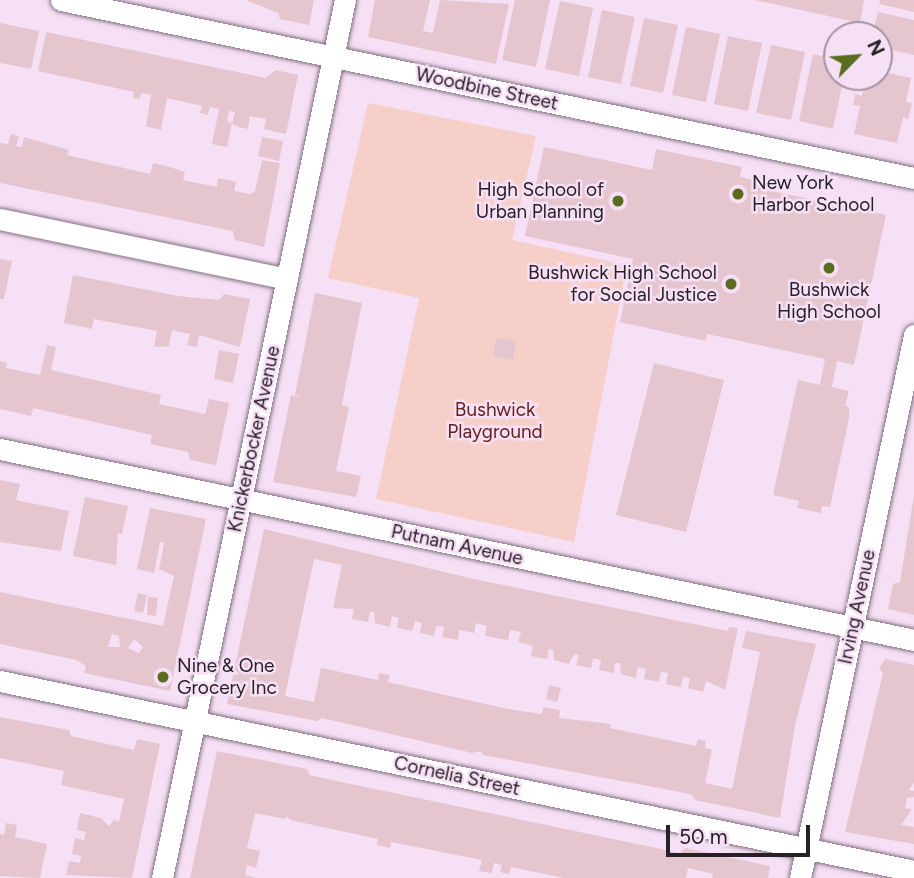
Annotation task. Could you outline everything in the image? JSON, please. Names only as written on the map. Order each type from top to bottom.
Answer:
[{"type":"street","name":"Woodbine Street","points":[[61,0],[914,178]]},
{"type":"street","name":"Knickerbocker Avenue","points":[[162,878],[345,0]]},
{"type":"street","points":[[0,219],[287,279]]},
{"type":"street","name":"Irving Avenue","points":[[800,878],[853,627],[906,409],[914,335]]},
{"type":"street","name":"Putnam Avenue","points":[[0,449],[914,640]]},
{"type":"street","name":"Cornelia Street","points":[[0,681],[914,872]]},
{"type":"green space","name":"Bushwick Playground","points":[[368,103],[536,136],[512,240],[627,265],[574,542],[376,499],[419,298],[328,278]]},
{"type":"building","points":[[246,0],[314,0],[309,25],[280,19],[278,13]]},
{"type":"building","points":[[375,0],[430,0],[423,31],[433,33],[440,0],[509,4],[496,64],[368,37]]},
{"type":"building","points":[[515,0],[550,0],[536,67],[502,60]]},
{"type":"building","points":[[755,0],[864,0],[860,21]]},
{"type":"building","points":[[880,0],[914,0],[914,12],[879,4]]},
{"type":"building","points":[[560,1],[593,8],[579,76],[545,69]]},
{"type":"building","points":[[602,10],[635,17],[621,84],[588,77]]},
{"type":"building","points":[[878,12],[914,20],[914,55],[893,50],[893,21],[876,21]]},
{"type":"building","points":[[644,18],[678,25],[663,93],[630,86]]},
{"type":"building","points":[[0,23],[39,31],[31,69],[0,63]]},
{"type":"building","points":[[686,27],[720,34],[706,102],[672,95]]},
{"type":"building","points":[[46,32],[265,78],[276,70],[298,75],[286,134],[264,129],[266,119],[250,116],[248,129],[239,127],[232,124],[235,112],[229,111],[227,122],[232,123],[227,147],[212,144],[219,109],[210,107],[208,115],[200,113],[202,106],[167,98],[161,130],[146,126],[151,95],[141,93],[140,99],[133,98],[134,92],[38,71]]},
{"type":"building","points":[[728,36],[762,43],[748,111],[714,104]]},
{"type":"building","points":[[771,45],[805,52],[791,120],[756,113]]},
{"type":"building","points":[[813,54],[823,56],[823,91],[841,91],[833,129],[799,121]]},
{"type":"building","points":[[893,74],[911,78],[906,102],[912,103],[908,119],[903,117],[897,143],[854,134],[860,106],[853,105],[855,94],[862,96],[863,91],[893,91]]},
{"type":"building","points":[[11,134],[19,136],[16,146],[22,147],[24,137],[69,150],[67,155],[150,174],[153,163],[185,172],[183,180],[217,187],[218,178],[236,182],[234,191],[250,194],[255,191],[262,160],[280,163],[264,247],[235,240],[233,231],[0,183],[0,143],[8,144]]},
{"type":"building","points":[[262,137],[283,141],[279,161],[258,156]]},
{"type":"building","points":[[544,147],[652,170],[656,149],[742,167],[740,177],[765,182],[763,189],[886,215],[854,365],[837,361],[832,387],[849,391],[845,406],[849,407],[849,418],[830,507],[822,506],[821,513],[797,508],[799,501],[773,495],[798,380],[820,385],[825,359],[707,334],[706,341],[620,322],[633,259],[525,236]]},
{"type":"building","points":[[0,259],[12,261],[4,299],[0,299]]},
{"type":"building","points":[[73,275],[178,296],[219,300],[224,294],[250,299],[240,347],[199,335],[197,347],[187,345],[190,334],[172,330],[169,346],[158,347],[154,346],[157,331],[94,319],[92,329],[64,323]]},
{"type":"building","points":[[315,293],[362,303],[342,405],[349,407],[336,471],[361,476],[356,497],[273,482],[291,395],[304,398],[295,395]]},
{"type":"building","points":[[497,337],[516,341],[513,360],[493,356]]},
{"type":"building","points":[[47,345],[56,347],[51,370],[161,395],[159,404],[205,414],[209,399],[229,403],[216,465],[190,460],[188,452],[150,444],[152,435],[33,408],[31,416],[0,409],[0,361],[7,363],[6,368],[40,375]]},
{"type":"building","points":[[219,350],[239,354],[233,383],[214,379]]},
{"type":"building","points":[[654,363],[724,380],[686,532],[616,515]]},
{"type":"building","points":[[0,480],[20,484],[16,500],[69,511],[61,551],[0,542]]},
{"type":"building","points":[[914,495],[914,615],[888,609],[893,584],[900,582]]},
{"type":"building","points":[[85,497],[128,506],[122,534],[118,533],[116,565],[73,556]]},
{"type":"building","points":[[150,508],[206,519],[170,691],[84,673],[86,666],[76,660],[0,644],[0,592],[163,626],[174,576],[159,569],[164,543],[160,542],[154,573],[137,569]],"holes":[[[112,634],[119,636],[120,647],[108,647]],[[134,639],[143,647],[139,653],[128,648]]]},
{"type":"building","points":[[264,529],[474,579],[728,631],[729,627],[738,628],[725,690],[706,681],[703,692],[688,688],[690,678],[683,677],[681,687],[666,684],[668,673],[661,672],[659,682],[644,679],[646,669],[638,667],[636,678],[621,674],[620,663],[615,663],[614,673],[599,670],[601,660],[593,658],[591,668],[576,665],[579,655],[574,654],[569,664],[554,660],[553,650],[549,649],[547,659],[531,656],[533,646],[518,642],[521,632],[510,630],[508,640],[485,636],[487,626],[476,623],[474,633],[459,630],[458,640],[442,637],[444,627],[440,626],[436,626],[434,636],[420,633],[422,623],[415,621],[412,631],[397,628],[399,618],[392,616],[390,627],[375,623],[374,612],[370,612],[368,622],[352,619],[354,609],[333,608],[342,565],[314,559],[285,696],[314,702],[321,668],[378,680],[379,673],[390,675],[388,682],[508,709],[542,714],[543,707],[560,710],[559,718],[611,724],[610,728],[696,746],[698,739],[706,741],[705,748],[712,750],[705,783],[732,789],[760,652],[742,648],[746,631],[816,644],[795,725],[780,818],[695,800],[692,795],[680,792],[483,755],[481,751],[472,753],[322,718],[317,721],[227,704]]},
{"type":"building","points":[[138,593],[147,595],[143,613],[134,611]]},
{"type":"building","points":[[148,597],[158,598],[156,616],[147,615]]},
{"type":"building","points":[[885,659],[914,665],[914,782],[909,790],[914,791],[914,797],[907,798],[905,808],[912,809],[901,825],[914,827],[914,844],[845,832],[883,673],[879,669]]},
{"type":"building","points":[[549,685],[561,688],[557,702],[546,699]]},
{"type":"building","points":[[0,717],[69,730],[71,736],[134,750],[137,739],[160,744],[132,878],[66,875],[69,861],[80,863],[81,856],[72,854],[75,838],[84,840],[86,832],[77,830],[80,813],[101,818],[109,826],[114,820],[119,822],[124,799],[61,785],[64,771],[0,758]]},
{"type":"building","points":[[217,751],[307,769],[310,775],[327,779],[680,853],[685,848],[770,866],[768,878],[712,878],[713,874],[688,868],[686,878],[564,878],[511,867],[509,874],[500,872],[502,865],[494,863],[492,873],[479,871],[482,860],[391,842],[390,848],[377,845],[378,839],[290,820],[287,816],[286,819],[255,813],[247,848],[260,851],[256,868],[247,865],[245,875],[256,878],[190,878]]},
{"type":"building","points":[[6,823],[17,825],[15,837],[47,844],[40,878],[0,876],[0,834],[4,835]]},
{"type":"place","name":"New York Harbor School","points":[[738,194]]},
{"type":"place","name":"High School of Urban Planning","points":[[618,201]]},
{"type":"place","name":"Bushwick High School","points":[[829,268]]},
{"type":"place","name":"Bushwick High School for Social Justice","points":[[731,284]]},
{"type":"place","name":"Nine & One Grocery Inc","points":[[163,677]]}]
